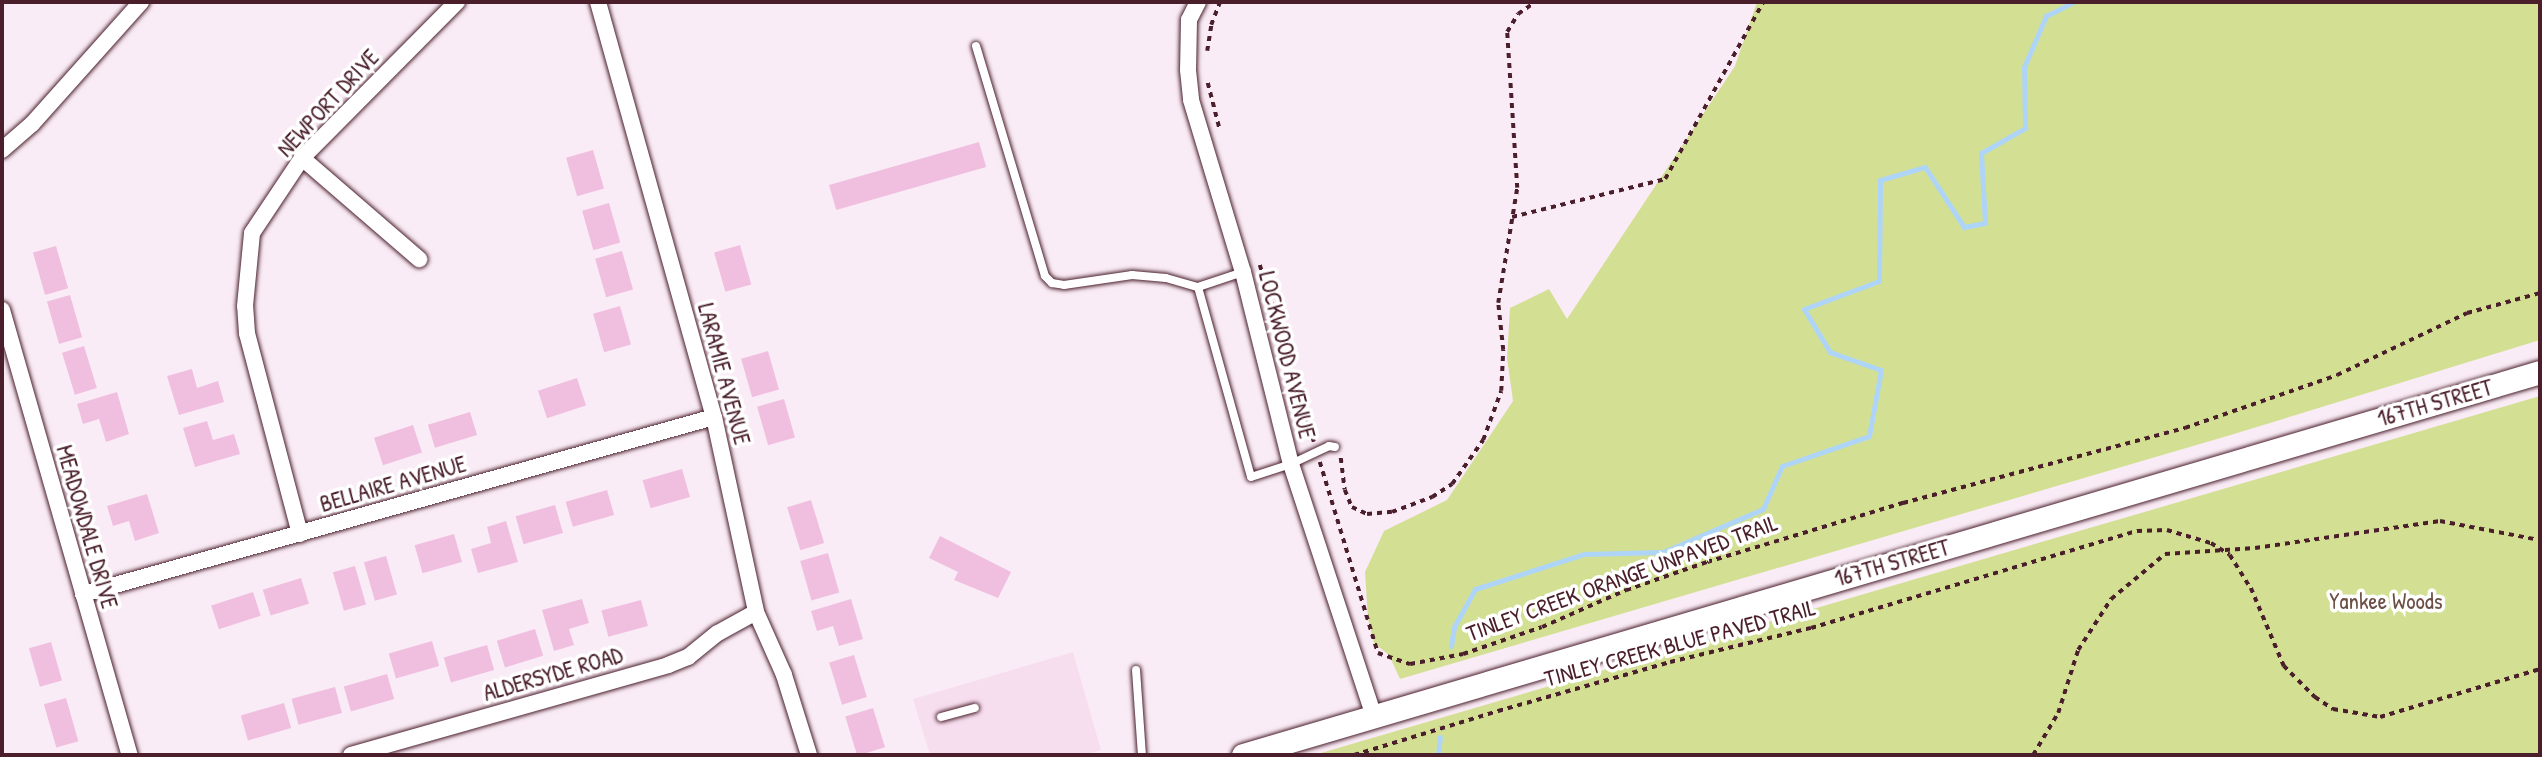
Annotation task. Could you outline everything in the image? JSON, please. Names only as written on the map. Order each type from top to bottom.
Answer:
[{"type":"main road","name":"167TH STREET","points":[[1243,755],[2540,372]]},
{"type":"street","points":[[2,150],[32,124],[141,2]]},
{"type":"street","name":"NEWPORT DRIVE","points":[[300,534],[247,333],[245,306],[252,233],[302,158],[457,2]]},
{"type":"street","name":"LARAMIE AVENUE","points":[[598,2],[714,417],[756,612],[784,675],[809,755]]},
{"type":"street","name":"LOCKWOOD AVENUE","points":[[1198,2],[1189,20],[1188,70],[1191,100],[1243,272],[1292,464],[1374,716]]},
{"type":"street","points":[[302,158],[419,258]]},
{"type":"street","name":"MEADOWDALE DRIVE","points":[[2,310],[130,755]]},
{"type":"street","name":"BELLAIRE AVENUE","points":[[83,594],[714,417]]},
{"type":"street","name":"ALDERSYDE ROAD","points":[[351,755],[668,665],[688,657],[718,633],[756,612]]},
{"type":"lane","points":[[976,46],[1045,275],[1052,283],[1064,285],[1132,275],[1166,278],[1198,287],[1243,272]]},
{"type":"lane","points":[[1198,287],[1251,477],[1335,447]]},
{"type":"lane","points":[[1136,670],[1142,755]]},
{"type":"lane","points":[[941,717],[975,708]]},
{"type":"path","points":[[1206,54],[1211,26],[1220,2]]},
{"type":"path","points":[[1335,447],[1341,457],[1345,490],[1352,507],[1367,514],[1392,512],[1432,498],[1461,475],[1483,440],[1502,391],[1503,350],[1498,303],[1517,188],[1507,32],[1518,14],[1535,2]]},
{"type":"path","points":[[1512,217],[1665,179],[1763,2]]},
{"type":"path","points":[[1207,80],[1221,134]]},
{"type":"path","name":"TINLEY CREEK ORANGE UNPAVED TRAIL","points":[[1260,264],[1378,653],[1410,664],[1463,653],[1542,627],[1626,590],[1707,562],[1903,503],[2185,428],[2337,375],[2467,313],[2540,293]]},
{"type":"path","points":[[2033,755],[2058,713],[2078,650],[2110,599],[2165,554],[2222,550],[2440,521],[2540,540]]},
{"type":"path","name":"TINLEY CREEK BLUE PAVED TRAIL","points":[[1354,755],[1643,670],[1811,628],[2116,536],[2167,530],[2211,543],[2242,569],[2284,666],[2315,697],[2333,709],[2380,717],[2540,669]]},
{"type":"shaded area","points":[[1073,652],[1101,750],[1085,755],[930,755],[913,699]]},
{"type":"green space","points":[[1757,2],[2540,2],[2540,340],[2234,434],[1400,679],[1389,655],[1374,643],[1368,619],[1365,572],[1384,531],[1447,500],[1513,401],[1507,358],[1510,308],[1549,289],[1567,319],[1735,66]]},
{"type":"green space","name":"Yankee Woods","points":[[2540,396],[2540,755],[1314,755],[2240,484]]},
{"type":"building","points":[[979,142],[986,167],[836,210],[829,185]]},
{"type":"building","points":[[593,150],[604,188],[577,196],[566,158]]},
{"type":"building","points":[[609,203],[620,242],[593,250],[582,211]]},
{"type":"building","points":[[740,245],[751,284],[725,292],[714,252]]},
{"type":"building","points":[[56,246],[68,288],[45,295],[33,253]]},
{"type":"building","points":[[622,251],[633,289],[606,297],[595,259]]},
{"type":"building","points":[[70,295],[82,337],[59,344],[47,302]]},
{"type":"building","points":[[620,306],[631,344],[604,352],[593,314]]},
{"type":"building","points":[[84,346],[97,388],[75,395],[62,353]]},
{"type":"building","points":[[768,351],[779,389],[752,397],[741,359]]},
{"type":"building","points":[[192,369],[197,388],[218,381],[224,402],[179,415],[167,376]]},
{"type":"building","points":[[577,378],[586,406],[547,418],[538,391]]},
{"type":"building","points":[[117,392],[129,434],[106,442],[99,419],[83,424],[77,404]]},
{"type":"building","points":[[784,399],[795,437],[768,445],[757,407]]},
{"type":"building","points":[[470,412],[477,435],[435,448],[428,425]]},
{"type":"building","points":[[207,421],[213,440],[234,434],[240,454],[195,467],[183,428]]},
{"type":"building","points":[[413,425],[422,453],[383,465],[374,438]]},
{"type":"building","points":[[682,469],[690,497],[651,508],[643,480]]},
{"type":"building","points":[[607,490],[614,515],[573,527],[566,502]]},
{"type":"building","points":[[147,494],[159,533],[135,541],[129,521],[113,526],[107,506]]},
{"type":"building","points":[[811,500],[824,543],[800,550],[787,507]]},
{"type":"building","points":[[555,505],[563,533],[524,544],[516,516]]},
{"type":"building","points":[[506,521],[518,562],[478,573],[471,549],[491,543],[487,527]]},
{"type":"building","points":[[454,534],[462,562],[423,573],[415,545]]},
{"type":"building","points":[[940,536],[1011,572],[998,598],[954,580],[958,572],[929,558]]},
{"type":"building","points":[[828,553],[839,592],[811,600],[800,561]]},
{"type":"building","points":[[386,556],[397,594],[375,601],[364,562]]},
{"type":"building","points":[[355,566],[366,604],[344,611],[333,572]]},
{"type":"building","points":[[301,578],[309,604],[271,616],[263,590]]},
{"type":"building","points":[[253,592],[261,616],[219,629],[211,606]]},
{"type":"building","points":[[582,599],[589,623],[569,629],[574,645],[554,651],[542,610]]},
{"type":"building","points":[[851,599],[863,639],[839,646],[833,626],[817,631],[811,611]]},
{"type":"building","points":[[641,600],[648,626],[608,637],[601,611]]},
{"type":"building","points":[[535,629],[543,656],[505,667],[497,641]]},
{"type":"building","points":[[432,641],[439,666],[396,678],[389,653]]},
{"type":"building","points":[[51,642],[62,680],[40,687],[29,648]]},
{"type":"building","points":[[487,645],[494,670],[451,682],[444,657]]},
{"type":"building","points":[[854,655],[867,697],[842,705],[829,663]]},
{"type":"building","points":[[387,674],[394,699],[351,711],[344,686]]},
{"type":"building","points":[[335,687],[342,713],[299,725],[292,699]]},
{"type":"building","points":[[66,698],[78,741],[56,748],[44,704]]},
{"type":"building","points":[[284,703],[291,728],[248,740],[241,715]]},
{"type":"building","points":[[873,708],[885,747],[857,755],[845,716]]},
{"type":"waterway","points":[[1451,646],[1454,627],[1475,589],[1584,554],[1663,552],[1763,509],[1782,466],[1869,436],[1881,370],[1830,352],[1804,309],[1879,281],[1880,180],[1925,167],[1964,227],[1985,223],[1981,153],[2025,128],[2024,67],[2046,16],[2073,2]]},
{"type":"waterway","points":[[1438,755],[1440,737]]}]
